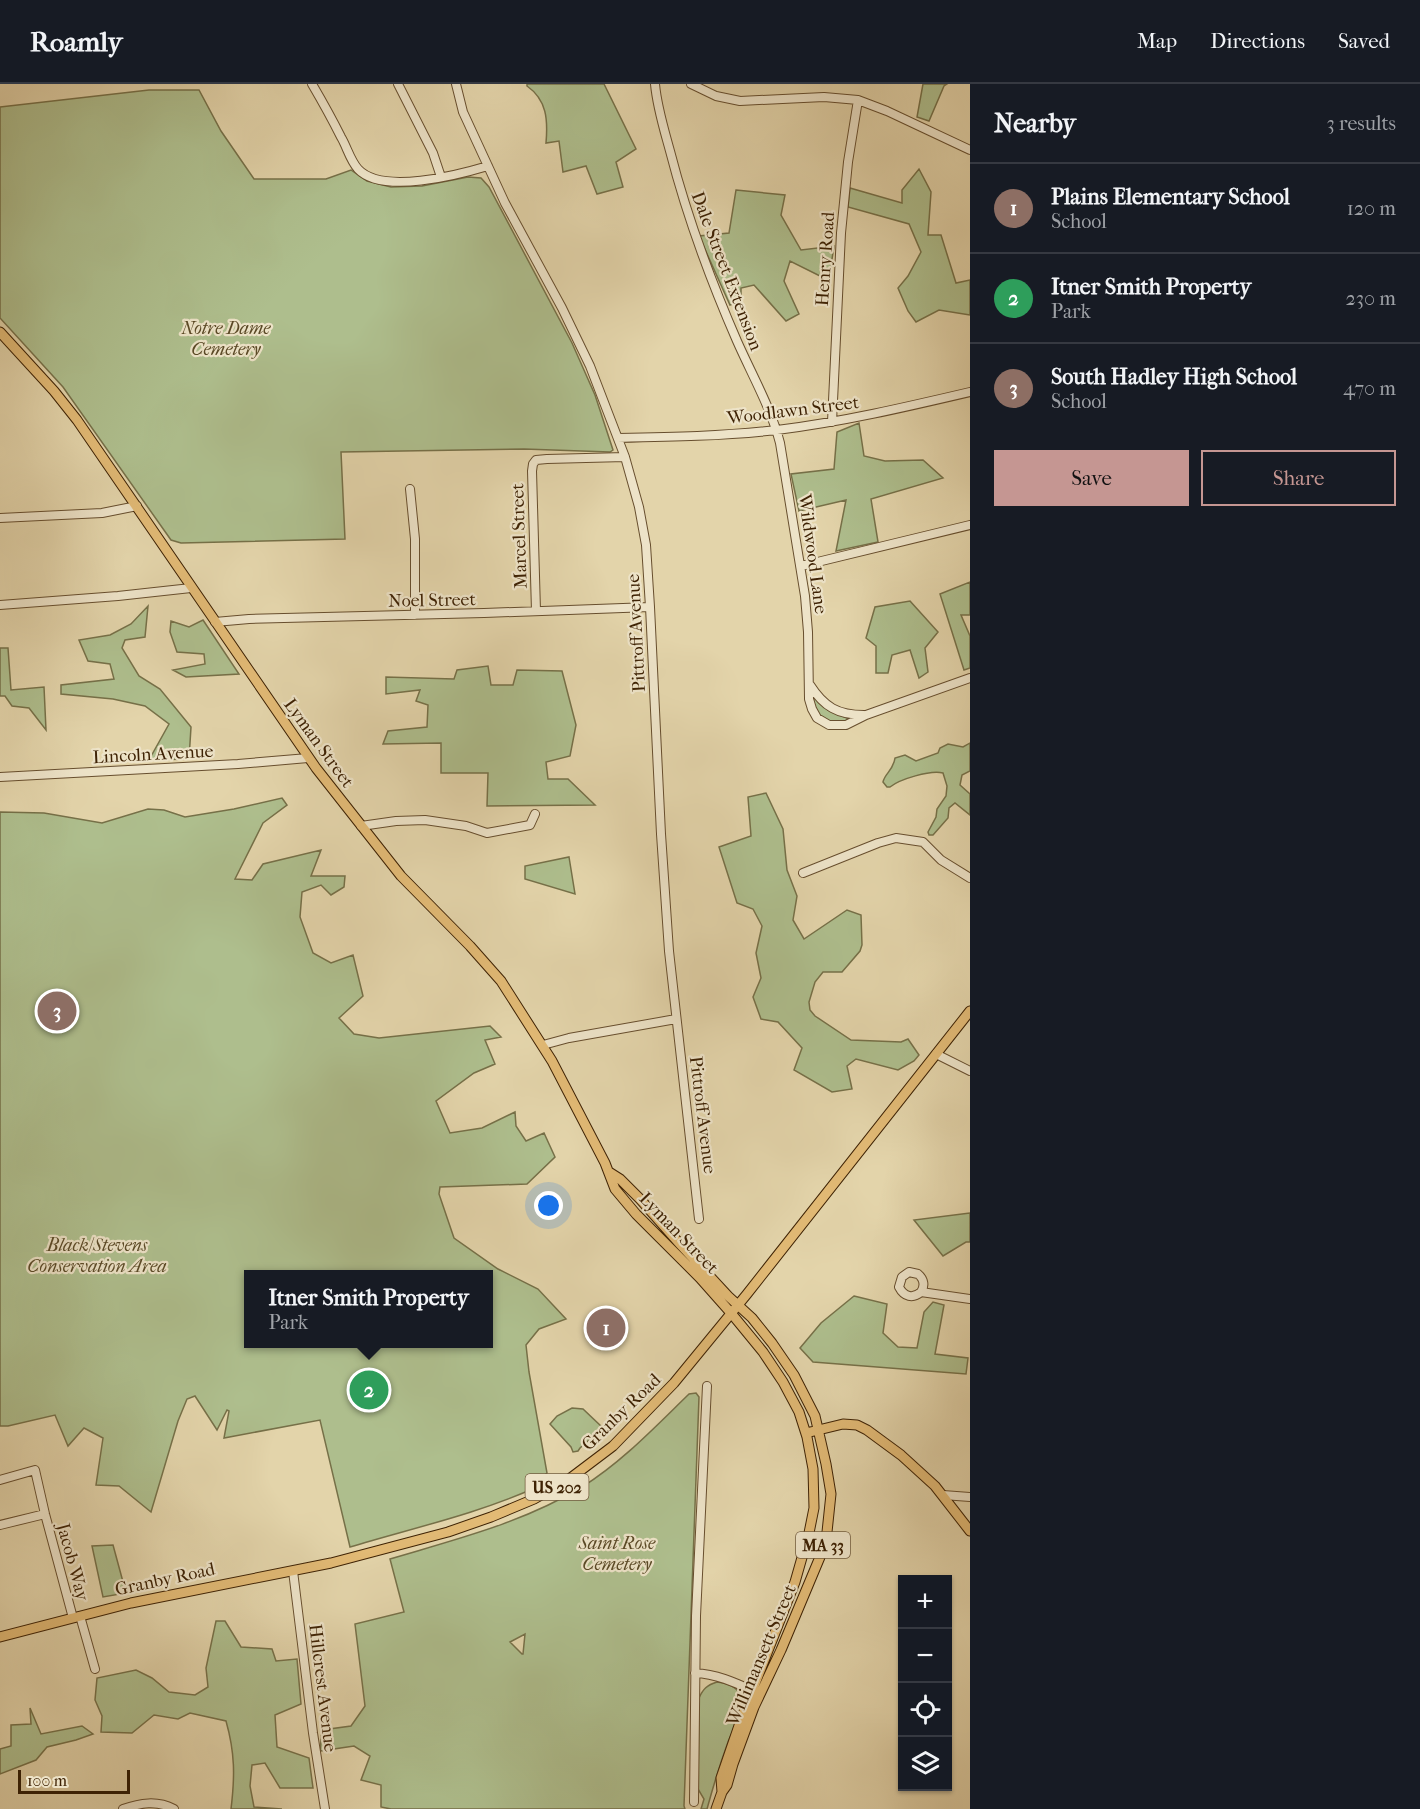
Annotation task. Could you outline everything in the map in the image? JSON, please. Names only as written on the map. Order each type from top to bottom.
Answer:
[{"type":"main road","name":"Lyman Street","points":[[0,332],[60,398],[137,506],[308,758],[401,876],[501,981],[543,1045],[609,1172],[615,1189],[731,1313]]},
{"type":"main road","name":"Granby Road","points":[[0,1637],[155,1597],[356,1557],[470,1525],[534,1499],[562,1484],[602,1456],[674,1383],[970,1011]]},
{"type":"main road","name":"Lyman Street","points":[[609,1172],[640,1198],[663,1226],[738,1305]]},
{"type":"main road","name":"Willimansett Street","points":[[716,1809],[722,1792],[721,1778],[757,1693],[811,1581],[820,1557],[827,1532],[831,1494],[815,1416],[794,1375],[752,1318],[738,1305]]},
{"type":"main road","name":"Willimansett Street","points":[[731,1313],[763,1352],[800,1412],[806,1432],[813,1484],[813,1508],[809,1533],[795,1582],[757,1693]]},
{"type":"main road","points":[[806,1432],[850,1424],[867,1430],[901,1455],[943,1495],[970,1531]]},
{"type":"street","points":[[312,84],[335,123],[353,163],[364,174],[375,179],[399,182],[465,173],[488,166]]},
{"type":"street","points":[[398,84],[433,153],[441,177]]},
{"type":"street","name":"Pittroff Avenue","points":[[456,84],[463,112],[488,166],[517,227],[562,308],[599,387],[625,457],[639,507],[644,532],[650,607],[662,858],[676,1019],[699,1219]]},
{"type":"street","name":"Dale Street Extension","points":[[655,84],[665,134],[694,236],[777,430]]},
{"type":"street","points":[[691,84],[716,96],[740,101],[824,97],[858,100],[970,150]]},
{"type":"street","name":"Henry Road","points":[[832,422],[841,233],[848,162],[858,100]]},
{"type":"street","name":"Woodlawn Street","points":[[618,438],[696,436],[777,430],[895,410],[970,392]]},
{"type":"street","name":"Wildwood Lane","points":[[777,430],[801,566],[808,632],[809,699],[817,718],[825,723],[840,726],[970,678]]},
{"type":"street","name":"Marcel Street","points":[[536,610],[532,471],[535,462],[547,459],[625,457]]},
{"type":"street","points":[[410,489],[415,539],[415,615]]},
{"type":"street","points":[[0,518],[102,513],[137,506]]},
{"type":"street","points":[[801,566],[970,525]]},
{"type":"street","points":[[0,605],[191,588]]},
{"type":"street","name":"Noel Street","points":[[215,622],[249,619],[650,607]]},
{"type":"street","name":"Wildwood Lane","points":[[810,684],[819,697],[833,710],[866,716]]},
{"type":"street","name":"Lincoln Avenue","points":[[0,777],[308,758]]},
{"type":"street","points":[[361,826],[425,819],[466,826],[488,833],[530,825],[535,814]]},
{"type":"street","points":[[802,873],[896,838],[923,842],[941,860],[970,878]]},
{"type":"street","points":[[543,1045],[676,1019]]},
{"type":"street","points":[[936,1054],[970,1071]]},
{"type":"street","points":[[921,1292],[970,1299]]},
{"type":"street","points":[[694,1802],[697,1586],[707,1386]]},
{"type":"street","name":"Jacob Way","points":[[0,1480],[35,1470],[45,1514],[95,1669]]},
{"type":"street","points":[[943,1495],[970,1497]]},
{"type":"street","name":"Jacob Way","points":[[0,1525],[45,1514]]},
{"type":"street","name":"Hillcrest Avenue","points":[[293,1571],[325,1809]]},
{"type":"street","points":[[695,1673],[727,1679],[757,1693]]},
{"type":"street","points":[[123,1809],[150,1803],[174,1809]]},
{"type":"green space","points":[[527,84],[604,84],[636,149],[616,162],[623,187],[597,194],[586,166],[563,172],[559,141],[546,143],[545,111],[539,98]]},
{"type":"green space","points":[[923,84],[947,84],[944,86],[929,121],[917,117]]},
{"type":"green space","name":"Notre Dame Cemetery","points":[[149,90],[199,90],[221,131],[254,179],[326,179],[351,170],[367,181],[391,187],[422,186],[468,177],[481,178],[489,187],[572,343],[595,395],[613,450],[610,452],[524,449],[341,452],[345,539],[181,543],[171,540],[63,387],[0,318],[0,107]]},
{"type":"green space","points":[[919,169],[931,192],[928,235],[941,235],[956,283],[970,280],[970,315],[939,310],[916,322],[908,311],[898,288],[908,276],[921,252],[909,224],[848,207],[850,188],[902,203],[902,190]]},
{"type":"green space","points":[[736,190],[785,195],[781,215],[801,250],[834,246],[829,279],[790,261],[784,281],[799,314],[786,321],[754,285],[741,288],[741,301],[730,305],[699,236],[729,233]]},
{"type":"green space","points":[[859,423],[864,456],[885,461],[923,460],[943,478],[871,499],[878,542],[836,551],[846,500],[799,511],[791,474],[834,469],[837,432]]},
{"type":"green space","points":[[970,582],[970,615],[961,615],[970,636],[970,668],[964,670],[940,594]]},
{"type":"green space","points":[[910,601],[938,632],[925,648],[928,672],[919,678],[910,650],[892,655],[888,673],[876,673],[876,646],[866,638],[875,607]]},
{"type":"green space","points":[[148,606],[145,637],[125,640],[122,648],[139,676],[160,689],[191,727],[189,759],[149,760],[169,724],[145,706],[113,699],[61,694],[61,685],[114,679],[110,664],[88,661],[79,640],[110,635],[131,624]]},
{"type":"green space","points":[[203,620],[239,674],[186,677],[173,670],[205,664],[204,654],[177,652],[170,632],[171,621],[189,627]]},
{"type":"green space","points":[[0,648],[8,648],[11,690],[44,687],[46,730],[29,708],[12,706],[5,696],[0,696]]},
{"type":"green space","points":[[488,666],[491,685],[513,685],[517,670],[562,671],[576,725],[570,756],[546,762],[548,779],[568,779],[595,805],[487,806],[488,773],[441,773],[441,743],[383,744],[388,731],[427,727],[428,705],[416,701],[420,690],[386,694],[386,677],[454,679],[457,670]]},
{"type":"green space","points":[[814,697],[828,710],[847,718],[848,721],[835,722],[824,719],[817,711]]},
{"type":"green space","points":[[970,743],[970,771],[962,775],[960,785],[970,794],[970,815],[955,803],[949,808],[948,818],[933,835],[929,835],[928,832],[936,817],[937,809],[946,796],[947,786],[943,773],[915,776],[890,787],[883,782],[884,779],[893,766],[895,758],[905,755],[916,761],[938,753],[940,748],[948,744],[963,747]]},
{"type":"green space","points":[[766,793],[783,829],[787,870],[797,896],[793,920],[804,939],[847,910],[861,915],[862,945],[860,951],[842,972],[823,972],[815,982],[809,1002],[810,1010],[815,1016],[851,1040],[901,1042],[908,1039],[919,1055],[914,1061],[898,1070],[856,1059],[847,1066],[852,1089],[832,1092],[794,1070],[802,1048],[778,1022],[761,1019],[753,997],[761,978],[756,953],[762,926],[753,909],[737,903],[719,847],[751,836],[748,797]]},
{"type":"green space","name":"Black/Stevens Conservation Area","points":[[282,798],[287,805],[263,823],[235,879],[252,880],[263,864],[321,850],[311,876],[345,876],[344,887],[331,895],[321,885],[302,892],[300,917],[313,953],[331,963],[353,955],[363,996],[339,1018],[354,1034],[379,1038],[490,1026],[501,1037],[485,1040],[495,1064],[474,1073],[436,1101],[450,1133],[482,1128],[515,1112],[516,1126],[526,1141],[544,1133],[555,1157],[527,1184],[440,1187],[439,1194],[454,1238],[498,1269],[538,1289],[566,1319],[539,1329],[526,1345],[547,1473],[536,1483],[537,1487],[468,1513],[350,1547],[320,1420],[224,1438],[229,1411],[227,1410],[217,1430],[195,1396],[187,1399],[178,1421],[151,1512],[119,1486],[96,1485],[103,1438],[84,1428],[68,1446],[55,1415],[0,1426],[0,812],[44,813],[102,823],[148,809],[164,810],[185,817]]},
{"type":"green space","points":[[569,857],[575,894],[525,879],[525,866]]},
{"type":"green space","points":[[970,1213],[970,1242],[966,1242],[943,1256],[914,1220]]},
{"type":"green space","points":[[854,1296],[887,1304],[883,1333],[898,1347],[917,1348],[924,1312],[933,1302],[944,1305],[935,1354],[968,1358],[966,1374],[813,1362],[800,1348],[821,1323]]},
{"type":"green space","name":"Saint Rose Cemetery","points":[[696,1393],[699,1397],[685,1809],[391,1809],[381,1807],[381,1785],[361,1780],[370,1756],[354,1746],[320,1751],[322,1730],[351,1726],[365,1706],[355,1624],[404,1612],[390,1559],[489,1529],[559,1500],[611,1467],[689,1394]],"holes":[[[525,1634],[523,1654],[510,1642]]]},
{"type":"green space","points":[[572,1408],[583,1409],[603,1428],[578,1451],[573,1452],[550,1424],[557,1416]]},
{"type":"green space","points":[[113,1545],[126,1593],[103,1597],[92,1546]]},
{"type":"green space","points":[[216,1621],[225,1621],[241,1647],[272,1649],[276,1661],[297,1659],[301,1704],[275,1715],[277,1747],[309,1758],[313,1788],[280,1788],[265,1763],[252,1765],[250,1786],[254,1807],[282,1809],[231,1809],[233,1765],[226,1721],[190,1713],[178,1719],[154,1715],[132,1733],[101,1732],[102,1716],[95,1700],[97,1678],[136,1670],[152,1678],[169,1692],[195,1695],[208,1687],[206,1668]]},
{"type":"green space","points":[[717,1682],[729,1685],[738,1691],[742,1699],[742,1710],[725,1750],[707,1809],[701,1809],[704,1799],[698,1789],[699,1698],[706,1688]]},
{"type":"green space","points":[[30,1708],[41,1734],[82,1726],[93,1734],[47,1747],[36,1760],[0,1774],[0,1749],[11,1746],[11,1725],[31,1724]]},
{"type":"place","name":"South Hadley High School","points":[[57,1011]]},
{"type":"place","name":"Plains Elementary School","points":[[606,1328]]},
{"type":"place","name":"Itner Smith Property","points":[[369,1390]]}]
